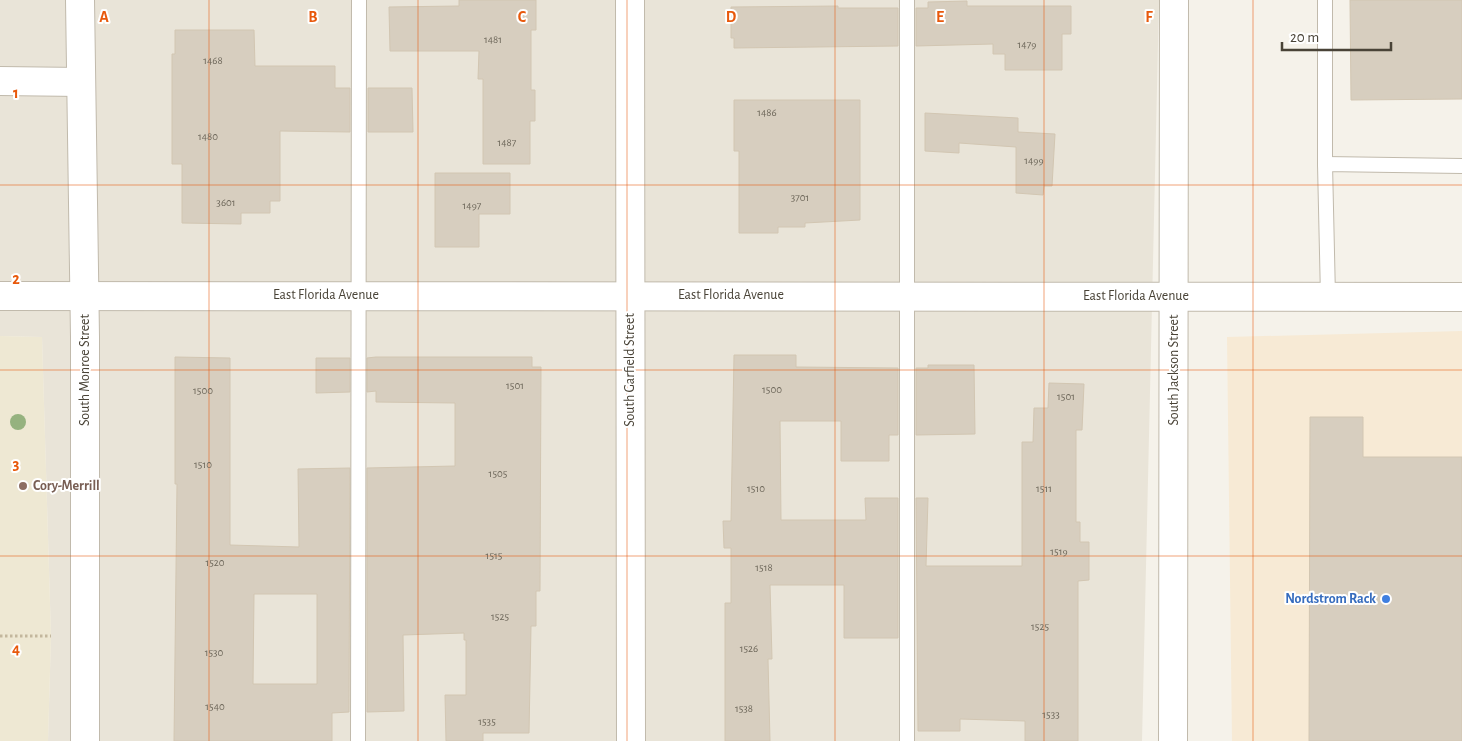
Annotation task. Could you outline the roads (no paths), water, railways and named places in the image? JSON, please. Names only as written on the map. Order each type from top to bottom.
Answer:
[{"type":"street","name":"South Monroe Street","points":[[80,0],[85,295],[85,741]]},
{"type":"street","name":"South Garfield Street","points":[[630,0],[631,741]]},
{"type":"street","name":"South Jackson Street","points":[[1173,741],[1174,0]]},
{"type":"street","points":[[0,81],[81,82]]},
{"type":"street","name":"East Florida Avenue","points":[[0,296],[908,295],[1462,298]]},
{"type":"lane","points":[[358,0],[358,741]]},
{"type":"lane","points":[[907,0],[907,741]]},
{"type":"lane","points":[[1326,0],[1325,164],[1328,297]]},
{"type":"lane","points":[[1325,164],[1462,166]]},
{"type":"place","name":"Cory-Merrill","points":[[23,486]]},
{"type":"place","name":"Nordstrom Rack","points":[[1386,599]]}]
